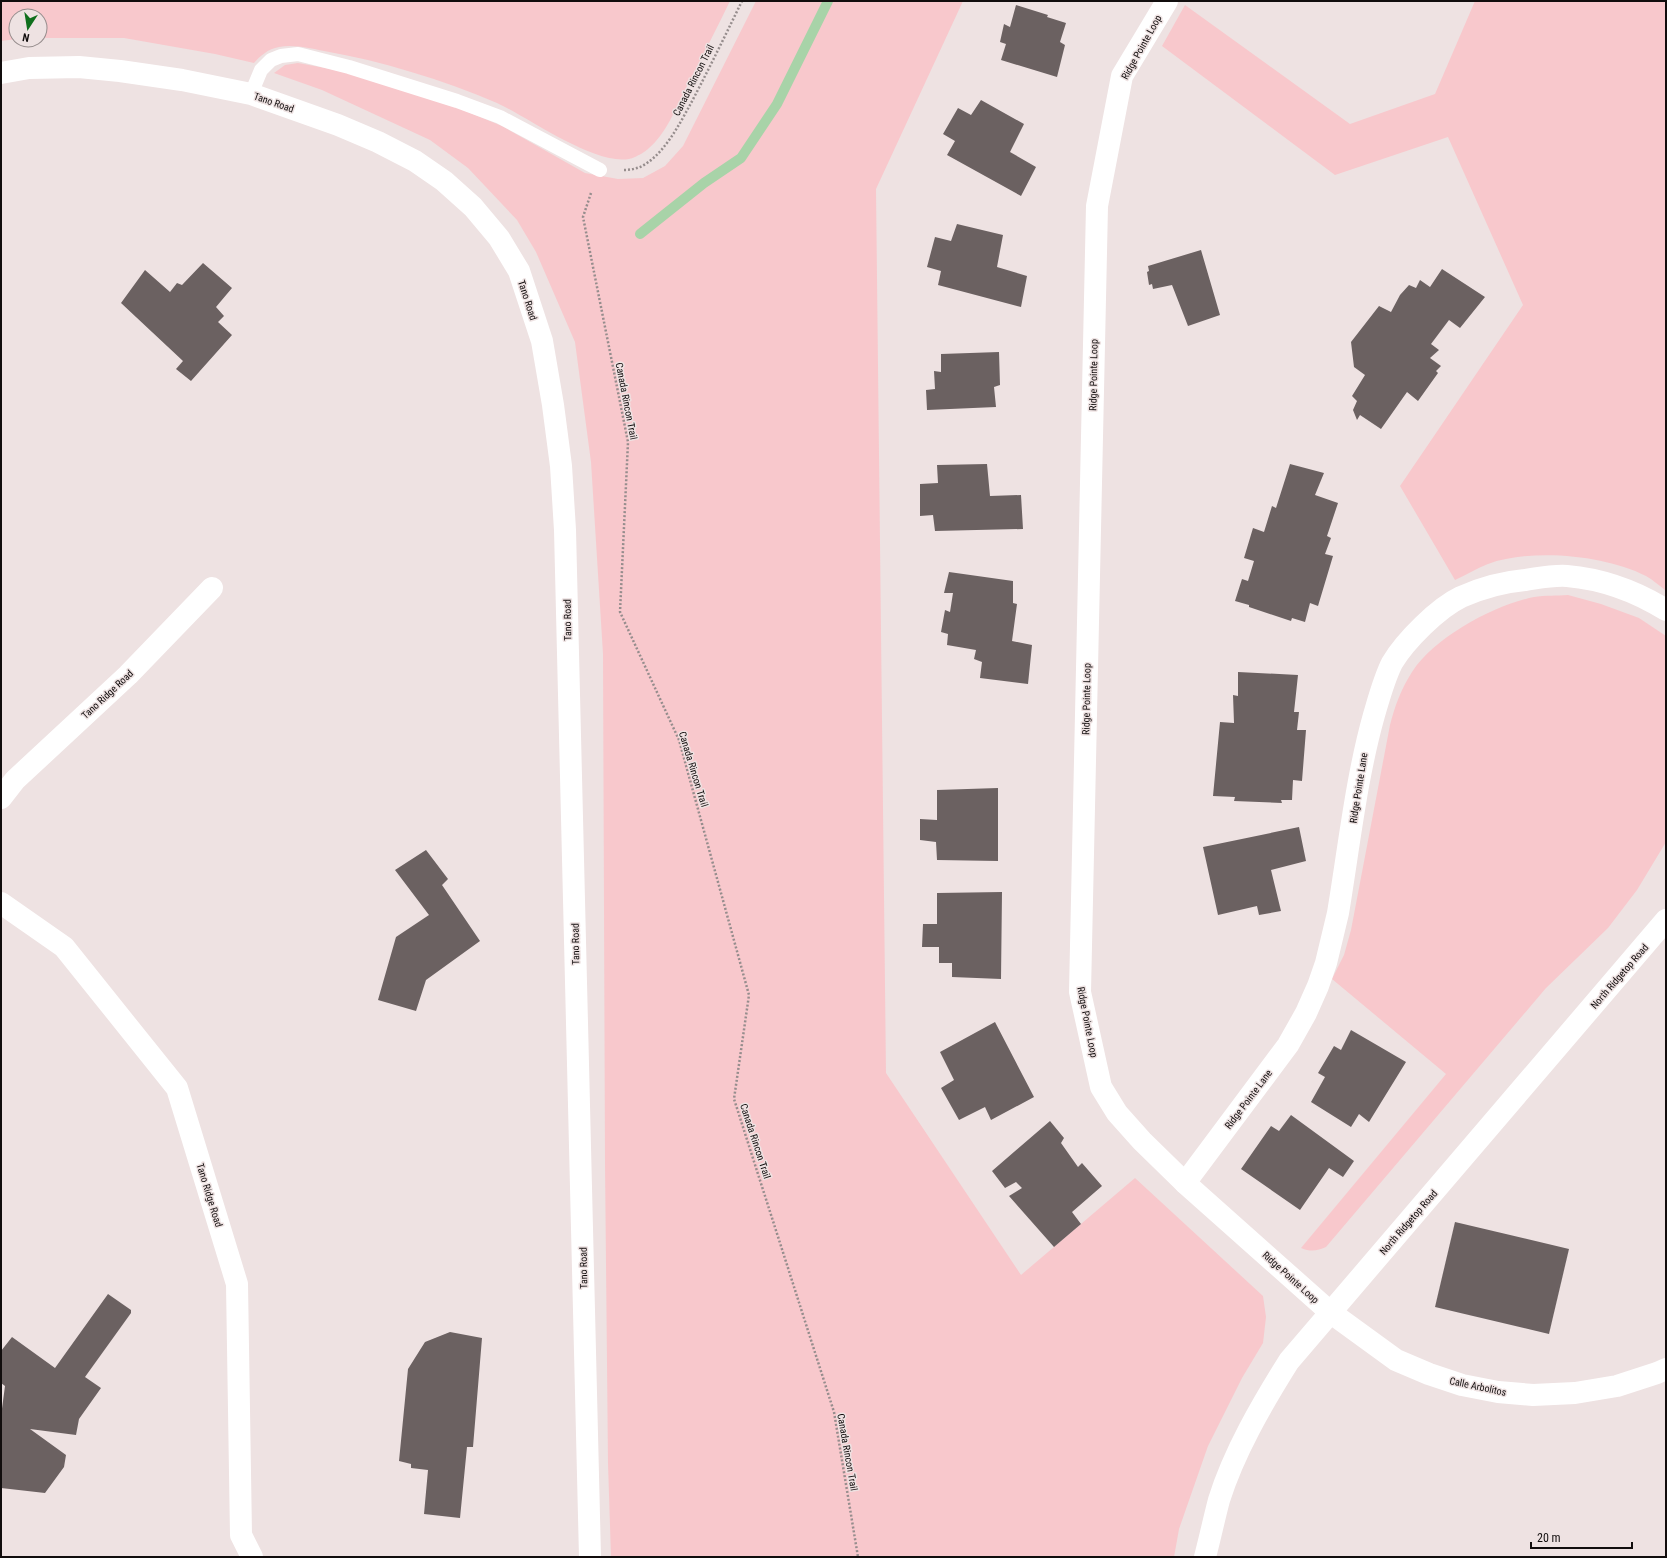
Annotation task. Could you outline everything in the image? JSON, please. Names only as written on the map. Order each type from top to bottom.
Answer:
[{"type":"street","name":"Ridge Pointe Loop","points":[[1167,1],[1122,76],[1097,206],[1080,992],[1101,1087],[1117,1113],[1142,1141],[1186,1183],[1330,1312]]},
{"type":"street","name":"Tano Road","points":[[1,73],[29,68],[79,67],[182,80],[250,94],[338,125],[378,142],[414,161],[444,181],[473,207],[499,238],[519,271],[542,341],[560,458],[565,530],[590,1557]]},
{"type":"street","name":"Ridge Pointe Lane","points":[[1186,1183],[1288,1045],[1306,1013],[1318,986],[1338,913],[1365,745],[1381,691],[1392,664],[1411,638],[1435,616],[1460,598],[1485,588],[1512,581],[1566,576],[1590,580],[1640,595],[1666,610]]},
{"type":"street","name":"Tano Ridge Road","points":[[1,798],[15,780],[128,675],[212,588]]},
{"type":"street","name":"Tano Ridge Road","points":[[1,903],[64,947],[177,1088],[237,1284],[241,1535],[252,1557]]},
{"type":"street","name":"North Ridgetop Road","points":[[1206,1557],[1220,1499],[1239,1450],[1263,1402],[1289,1361],[1666,920]]},
{"type":"street","name":"Calle Arbolitos","points":[[1330,1312],[1396,1360],[1429,1374],[1462,1385],[1498,1392],[1533,1395],[1575,1393],[1617,1386],[1666,1369]]},
{"type":"lane","points":[[250,94],[261,70],[271,60],[281,56],[298,54],[356,69],[457,101],[500,117],[600,170]]},
{"type":"path","name":"Canada Rincon Trail","points":[[742,1],[680,123],[662,149],[647,163],[632,170],[600,170],[583,217],[628,442],[620,612],[679,740],[749,995],[734,1099],[834,1412],[858,1557]]},
{"type":"shaded area","points":[[1,1],[730,1],[674,112],[660,136],[644,152],[635,157],[621,160],[604,157],[585,150],[497,103],[412,72],[346,55],[296,46],[284,46],[271,49],[254,63],[215,54],[124,38],[48,38],[48,8],[8,8],[8,40],[1,41]]},
{"type":"shaded area","points":[[756,1],[963,1],[876,189],[886,1073],[1021,1275],[1135,1178],[1263,1296],[1266,1317],[1263,1343],[1242,1378],[1208,1446],[1179,1529],[1174,1557],[611,1557],[608,1463],[605,1163],[603,654],[591,462],[575,342],[536,252],[517,220],[468,168],[430,140],[322,90],[274,73],[285,65],[298,63],[342,71],[456,107],[502,126],[585,173],[618,179],[643,178],[665,166],[683,146]]},
{"type":"shaded area","points":[[1475,1],[1666,1],[1666,591],[1646,576],[1629,569],[1610,563],[1568,556],[1525,556],[1506,559],[1488,564],[1455,580],[1400,486],[1523,305],[1448,137],[1335,175],[1162,46],[1185,5],[1350,124],[1435,94]]},
{"type":"shaded area","points":[[1568,595],[1601,604],[1639,618],[1666,636],[1666,842],[1637,890],[1608,928],[1546,988],[1326,1247],[1314,1250],[1301,1248],[1446,1074],[1332,979],[1344,955],[1351,930],[1390,725],[1399,698],[1408,678],[1422,659],[1450,635],[1467,624],[1501,607],[1518,601],[1538,596]]},
{"type":"building","points":[[1016,5],[1048,15],[1047,17],[1066,23],[1060,42],[1065,45],[1057,77],[1001,60],[1006,44],[1000,42],[1004,24],[1010,27]]},
{"type":"building","points":[[981,100],[1024,124],[1010,152],[1036,167],[1021,196],[947,155],[955,141],[943,134],[958,108],[971,115]]},
{"type":"building","points":[[957,224],[1003,235],[997,267],[1027,276],[1021,307],[938,285],[941,271],[927,267],[935,237],[951,241]]},
{"type":"building","points":[[1201,250],[1220,315],[1188,326],[1172,285],[1153,289],[1152,284],[1149,285],[1147,272],[1149,271],[1148,266]]},
{"type":"building","points":[[203,263],[232,288],[216,307],[224,316],[218,322],[232,335],[191,381],[176,369],[183,361],[121,303],[145,270],[170,292],[177,283],[182,285]]},
{"type":"building","points":[[1442,269],[1485,297],[1460,328],[1449,320],[1431,344],[1439,350],[1430,358],[1441,366],[1436,371],[1438,373],[1418,401],[1407,392],[1381,429],[1360,415],[1357,420],[1353,410],[1357,401],[1352,396],[1365,375],[1354,367],[1351,342],[1379,306],[1391,312],[1400,295],[1409,285],[1416,288],[1420,280],[1430,287]]},
{"type":"building","points":[[999,352],[1000,385],[994,387],[996,407],[927,410],[926,390],[935,389],[934,371],[941,372],[941,354]]},
{"type":"building","points":[[987,464],[990,496],[1021,495],[1023,529],[935,531],[933,515],[920,516],[920,484],[938,483],[937,465]]},
{"type":"building","points":[[1290,464],[1324,473],[1315,495],[1338,503],[1327,536],[1331,538],[1325,554],[1333,556],[1318,606],[1310,603],[1305,622],[1292,618],[1291,621],[1235,601],[1242,579],[1248,581],[1254,561],[1244,558],[1253,528],[1264,532],[1272,506],[1276,508]]},
{"type":"building","points":[[949,572],[1013,581],[1013,603],[1017,604],[1012,641],[1032,645],[1028,684],[980,678],[982,662],[974,659],[976,650],[947,645],[948,634],[941,632],[945,610],[950,612],[953,593],[944,593]]},
{"type":"building","points":[[1238,672],[1298,675],[1294,712],[1299,712],[1297,730],[1306,730],[1302,781],[1293,780],[1292,800],[1281,800],[1282,803],[1234,801],[1235,797],[1213,796],[1220,722],[1234,723],[1233,695],[1238,696]]},
{"type":"building","points":[[998,788],[998,861],[937,860],[936,842],[920,840],[920,819],[937,820],[937,790]]},
{"type":"building","points":[[1299,827],[1306,861],[1271,870],[1281,911],[1259,915],[1257,906],[1218,915],[1203,847]]},
{"type":"building","points":[[426,850],[448,879],[442,885],[480,941],[426,980],[416,1011],[378,1000],[396,937],[429,915],[395,870]]},
{"type":"building","points":[[1002,892],[1001,979],[952,977],[952,963],[939,963],[939,947],[922,947],[923,924],[937,924],[937,893]]},
{"type":"building","points":[[995,1022],[1034,1097],[991,1120],[985,1107],[959,1120],[941,1088],[954,1080],[940,1052]]},
{"type":"building","points":[[1351,1030],[1406,1062],[1369,1122],[1359,1114],[1351,1127],[1311,1102],[1325,1077],[1318,1073],[1334,1046],[1341,1050]]},
{"type":"building","points":[[1291,1115],[1354,1161],[1343,1177],[1329,1168],[1300,1210],[1241,1169],[1271,1126],[1279,1131]]},
{"type":"building","points":[[1050,1121],[1064,1138],[1061,1143],[1078,1167],[1082,1163],[1102,1186],[1072,1212],[1081,1224],[1054,1247],[1009,1196],[1022,1188],[1016,1182],[1005,1188],[992,1171]]},
{"type":"building","points":[[1455,1222],[1569,1249],[1549,1334],[1435,1307]]},
{"type":"building","points":[[108,1294],[131,1310],[131,1313],[85,1377],[101,1388],[79,1419],[76,1435],[30,1429],[66,1455],[64,1467],[45,1493],[1,1488],[1,1416],[5,1386],[1,1383],[1,1351],[12,1337],[55,1368]]},
{"type":"building","points":[[450,1332],[482,1338],[473,1447],[467,1447],[460,1518],[424,1514],[428,1470],[411,1468],[411,1464],[399,1461],[408,1369],[425,1342]]},
{"type":"waterway","points":[[640,234],[704,183],[741,158],[777,104],[828,1]]}]
